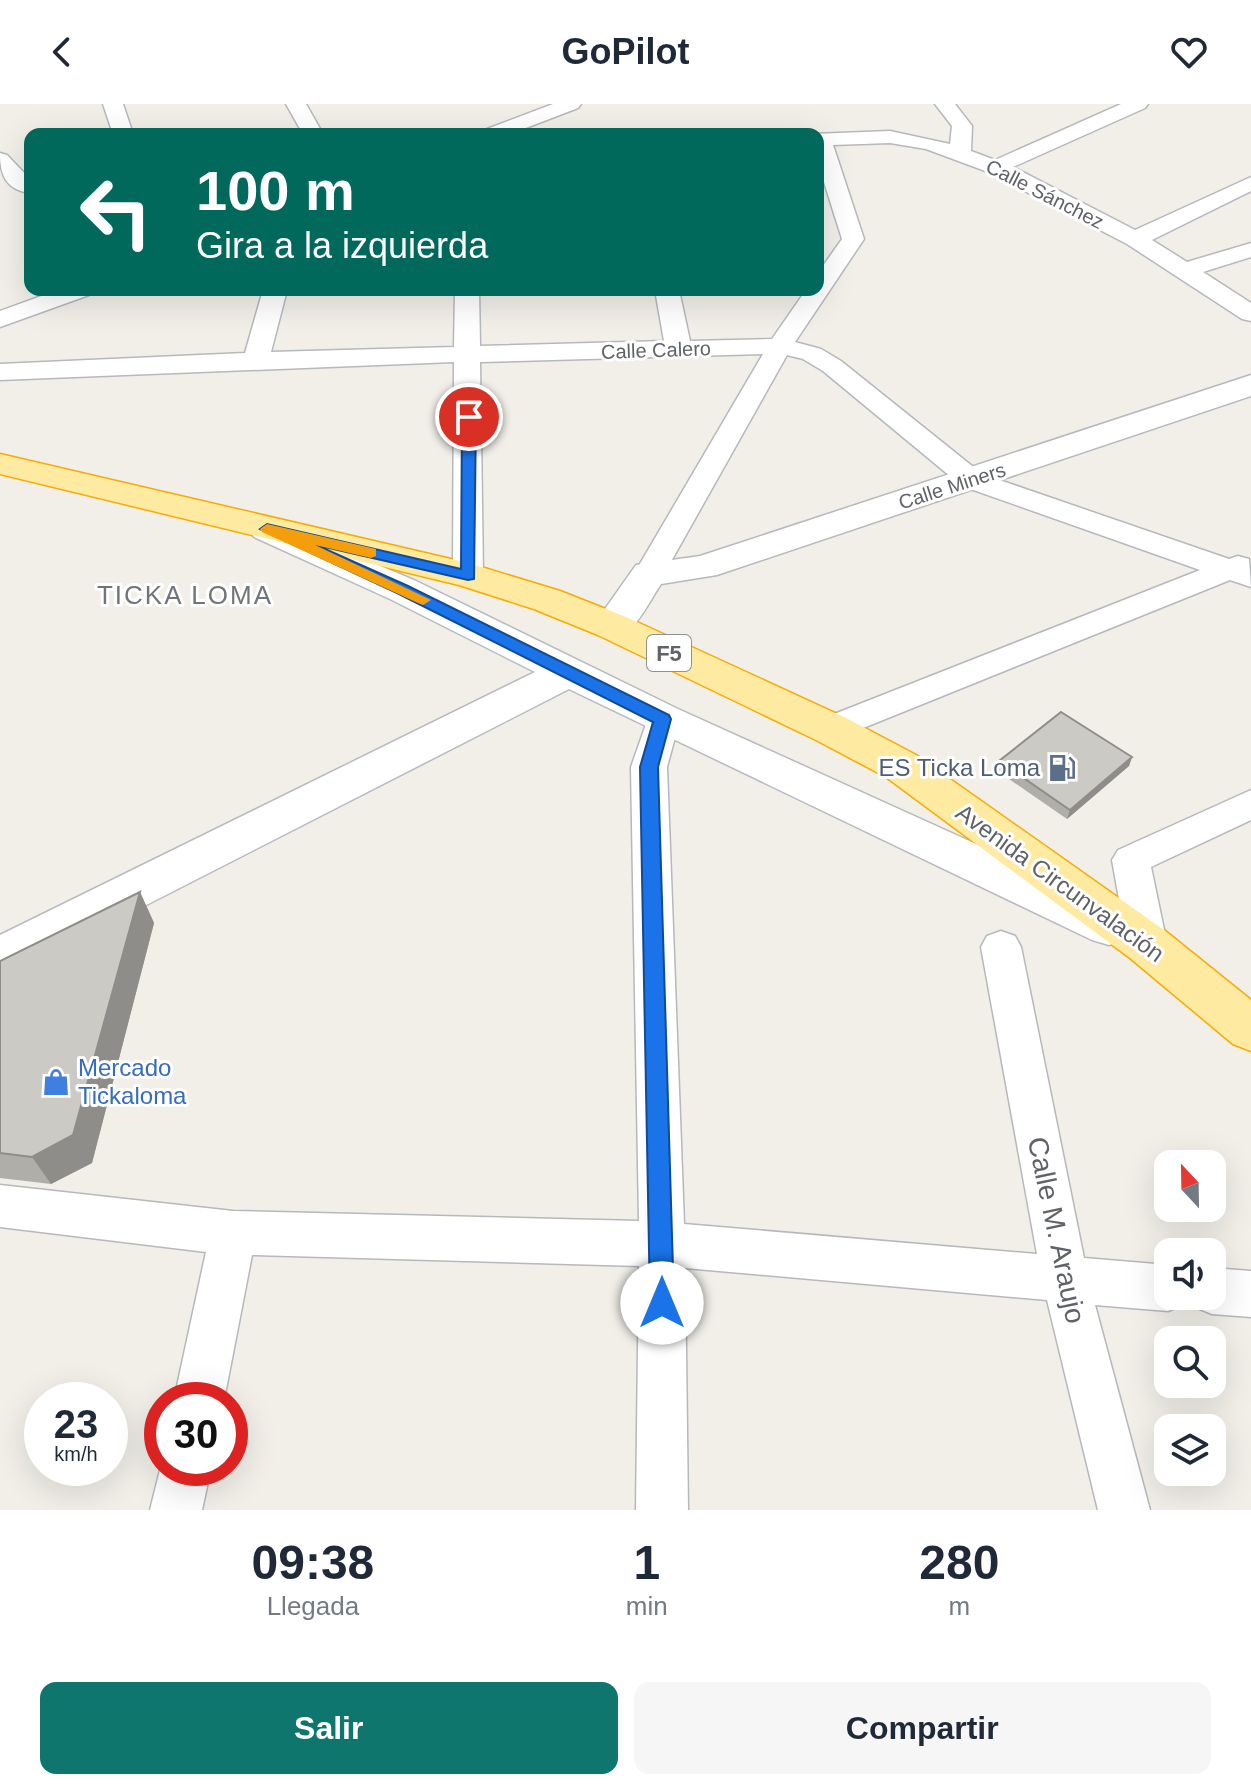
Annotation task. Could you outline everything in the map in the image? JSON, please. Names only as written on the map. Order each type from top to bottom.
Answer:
[{"type":"highway","name":"Avenida Circunvalación","points":[[0,464],[468,575],[547,600],[612,626],[831,729],[901,766],[1147,944],[1251,1029]]},
{"type":"main road","name":"Calle Miners","points":[[649,574],[704,567],[1251,385]]},
{"type":"main road","points":[[267,529],[416,596],[663,719],[1147,944]]},
{"type":"main road","points":[[612,626],[649,574]]},
{"type":"main road","points":[[0,957],[567,673]]},
{"type":"street","points":[[113,104],[121,128]]},
{"type":"street","points":[[296,104],[310,128]]},
{"type":"street","points":[[506,128],[571,104]]},
{"type":"street","points":[[945,104],[962,126],[960,153]]},
{"type":"street","points":[[996,167],[1138,104]]},
{"type":"street","points":[[490,112],[494,119],[493,128]]},
{"type":"street","name":"Calle Sánchez","points":[[824,139],[890,137],[960,153],[996,167],[1135,239],[1251,314]]},
{"type":"street","points":[[824,154],[853,239],[824,282]]},
{"type":"street","points":[[0,159],[24,185]]},
{"type":"street","points":[[1135,239],[1251,183]]},
{"type":"street","points":[[1185,270],[1251,250]]},
{"type":"street","points":[[0,320],[64,296]]},
{"type":"street","points":[[256,360],[273,296]]},
{"type":"street","points":[[467,296],[468,575]]},
{"type":"street","points":[[668,296],[679,351]]},
{"type":"street","points":[[649,574],[780,346],[814,296]]},
{"type":"street","name":"Calle Calero","points":[[0,372],[256,360],[780,346],[812,354],[832,366],[972,480],[1244,569]]},
{"type":"street","points":[[831,729],[1244,569]]},
{"type":"street","points":[[662,1510],[662,1244],[649,767],[663,719]]},
{"type":"street","points":[[1147,944],[1131,860],[1251,804]]},
{"type":"street","name":"Calle M. Araujo","points":[[1001,947],[1065,1280],[1124,1510]]},
{"type":"street","points":[[0,1206],[233,1233],[662,1244],[1154,1287]]},
{"type":"street","points":[[203,1382],[233,1233]]},
{"type":"street","points":[[1226,1292],[1251,1294]]},
{"type":"street","points":[[176,1510],[181,1486]]},
{"type":"building","name":"ES Ticka Loma","points":[[1061,712],[1132,757],[1070,810],[999,761]]},
{"type":"building","name":"Mercado Tickaloma","points":[[140,892],[73,1135],[32,1157],[0,1153],[0,961]]},
{"type":"slow traffic","points":[[371,553],[267,529],[423,600]]},
{"type":"place","name":"ES Ticka Loma","points":[[1062,768]]},
{"type":"place","name":"Mercado Tickaloma","points":[[56,1082]]},
{"type":"district","name":"TICKA LOMA","points":[[185,595]]},
{"type":"route","points":[[469,417],[468,575],[267,529],[403,590],[663,719],[649,767],[662,1303]]}]
